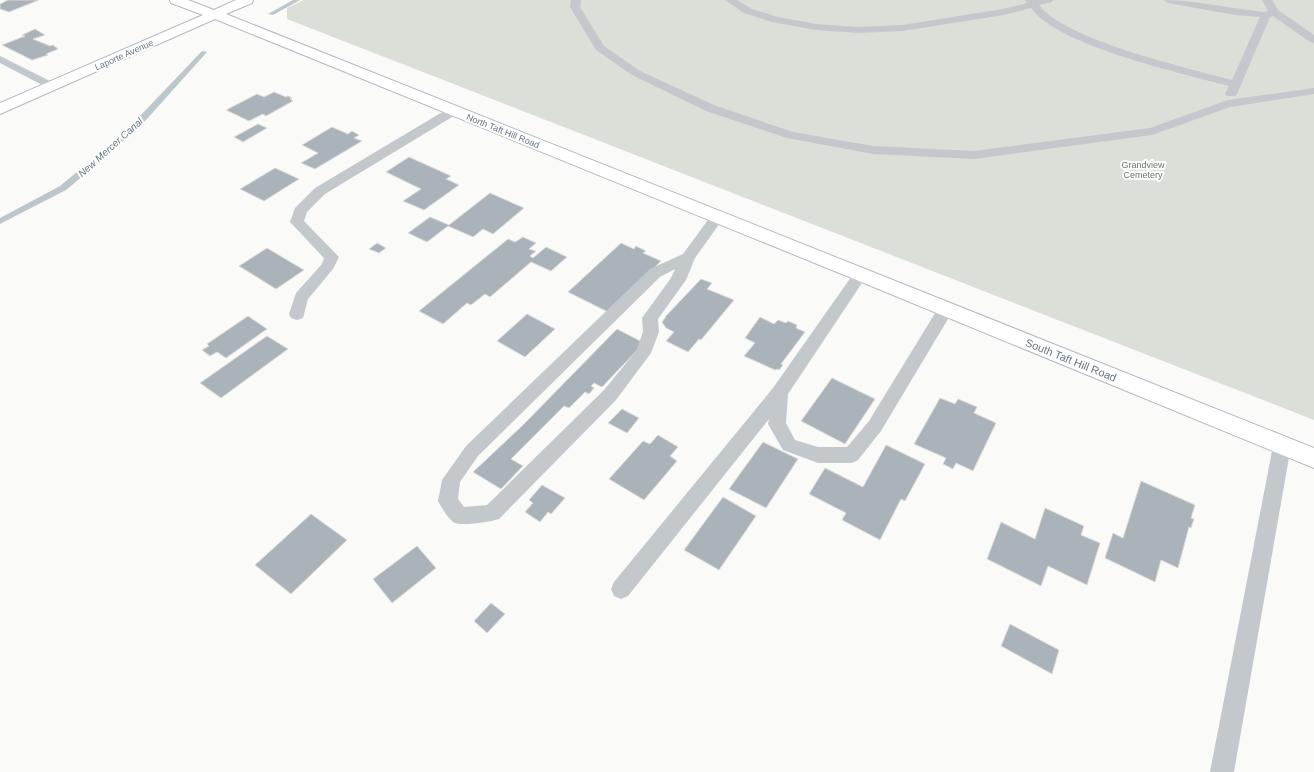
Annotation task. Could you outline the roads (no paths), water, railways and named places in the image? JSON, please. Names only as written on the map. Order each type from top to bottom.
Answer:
[{"type":"main road","name":"North Taft Hill Road","points":[[176,0],[215,14],[829,261]]},
{"type":"main road","name":"Laporte Avenue","points":[[0,109],[247,0]]},
{"type":"main road","name":"South Taft Hill Road","points":[[829,261],[1314,458]]},
{"type":"lane","points":[[576,0],[575,7],[600,48],[636,73],[710,108],[791,136],[873,150],[974,154],[1152,131],[1228,104],[1314,91]]},
{"type":"lane","points":[[730,0],[748,11],[776,20],[816,27],[858,30],[902,28],[1004,12],[1031,3],[1048,0]]},
{"type":"lane","points":[[1168,0],[1198,6],[1270,13],[1314,40]]},
{"type":"lane","points":[[1228,104],[1234,84],[1270,13],[1267,0]]},
{"type":"lane","points":[[1031,3],[1038,13],[1070,33],[1106,48],[1234,84]]},
{"type":"lane","points":[[0,59],[52,86]]},
{"type":"lane","points":[[297,314],[301,297],[328,266],[332,257],[297,222],[300,211],[320,191],[453,111]]},
{"type":"lane","points":[[688,256],[655,273],[472,451],[452,480],[448,501],[460,516],[492,513],[610,395],[643,354],[651,332],[650,318],[678,280],[688,256],[718,216]]},
{"type":"lane","points":[[621,589],[779,393],[861,274]]},
{"type":"lane","points":[[779,393],[777,424],[789,445],[818,455],[852,454],[875,426],[946,309]]},
{"type":"lane","points":[[1222,772],[1282,446]]},
{"type":"waterway","name":"New Mercer Canal","points":[[271,14],[297,0]]},
{"type":"waterway","name":"New Mercer Canal","points":[[0,221],[63,188],[105,153],[143,118],[204,52]]},
{"type":"park label","name":"Grandview Cemetery","points":[[1143,170]]}]
